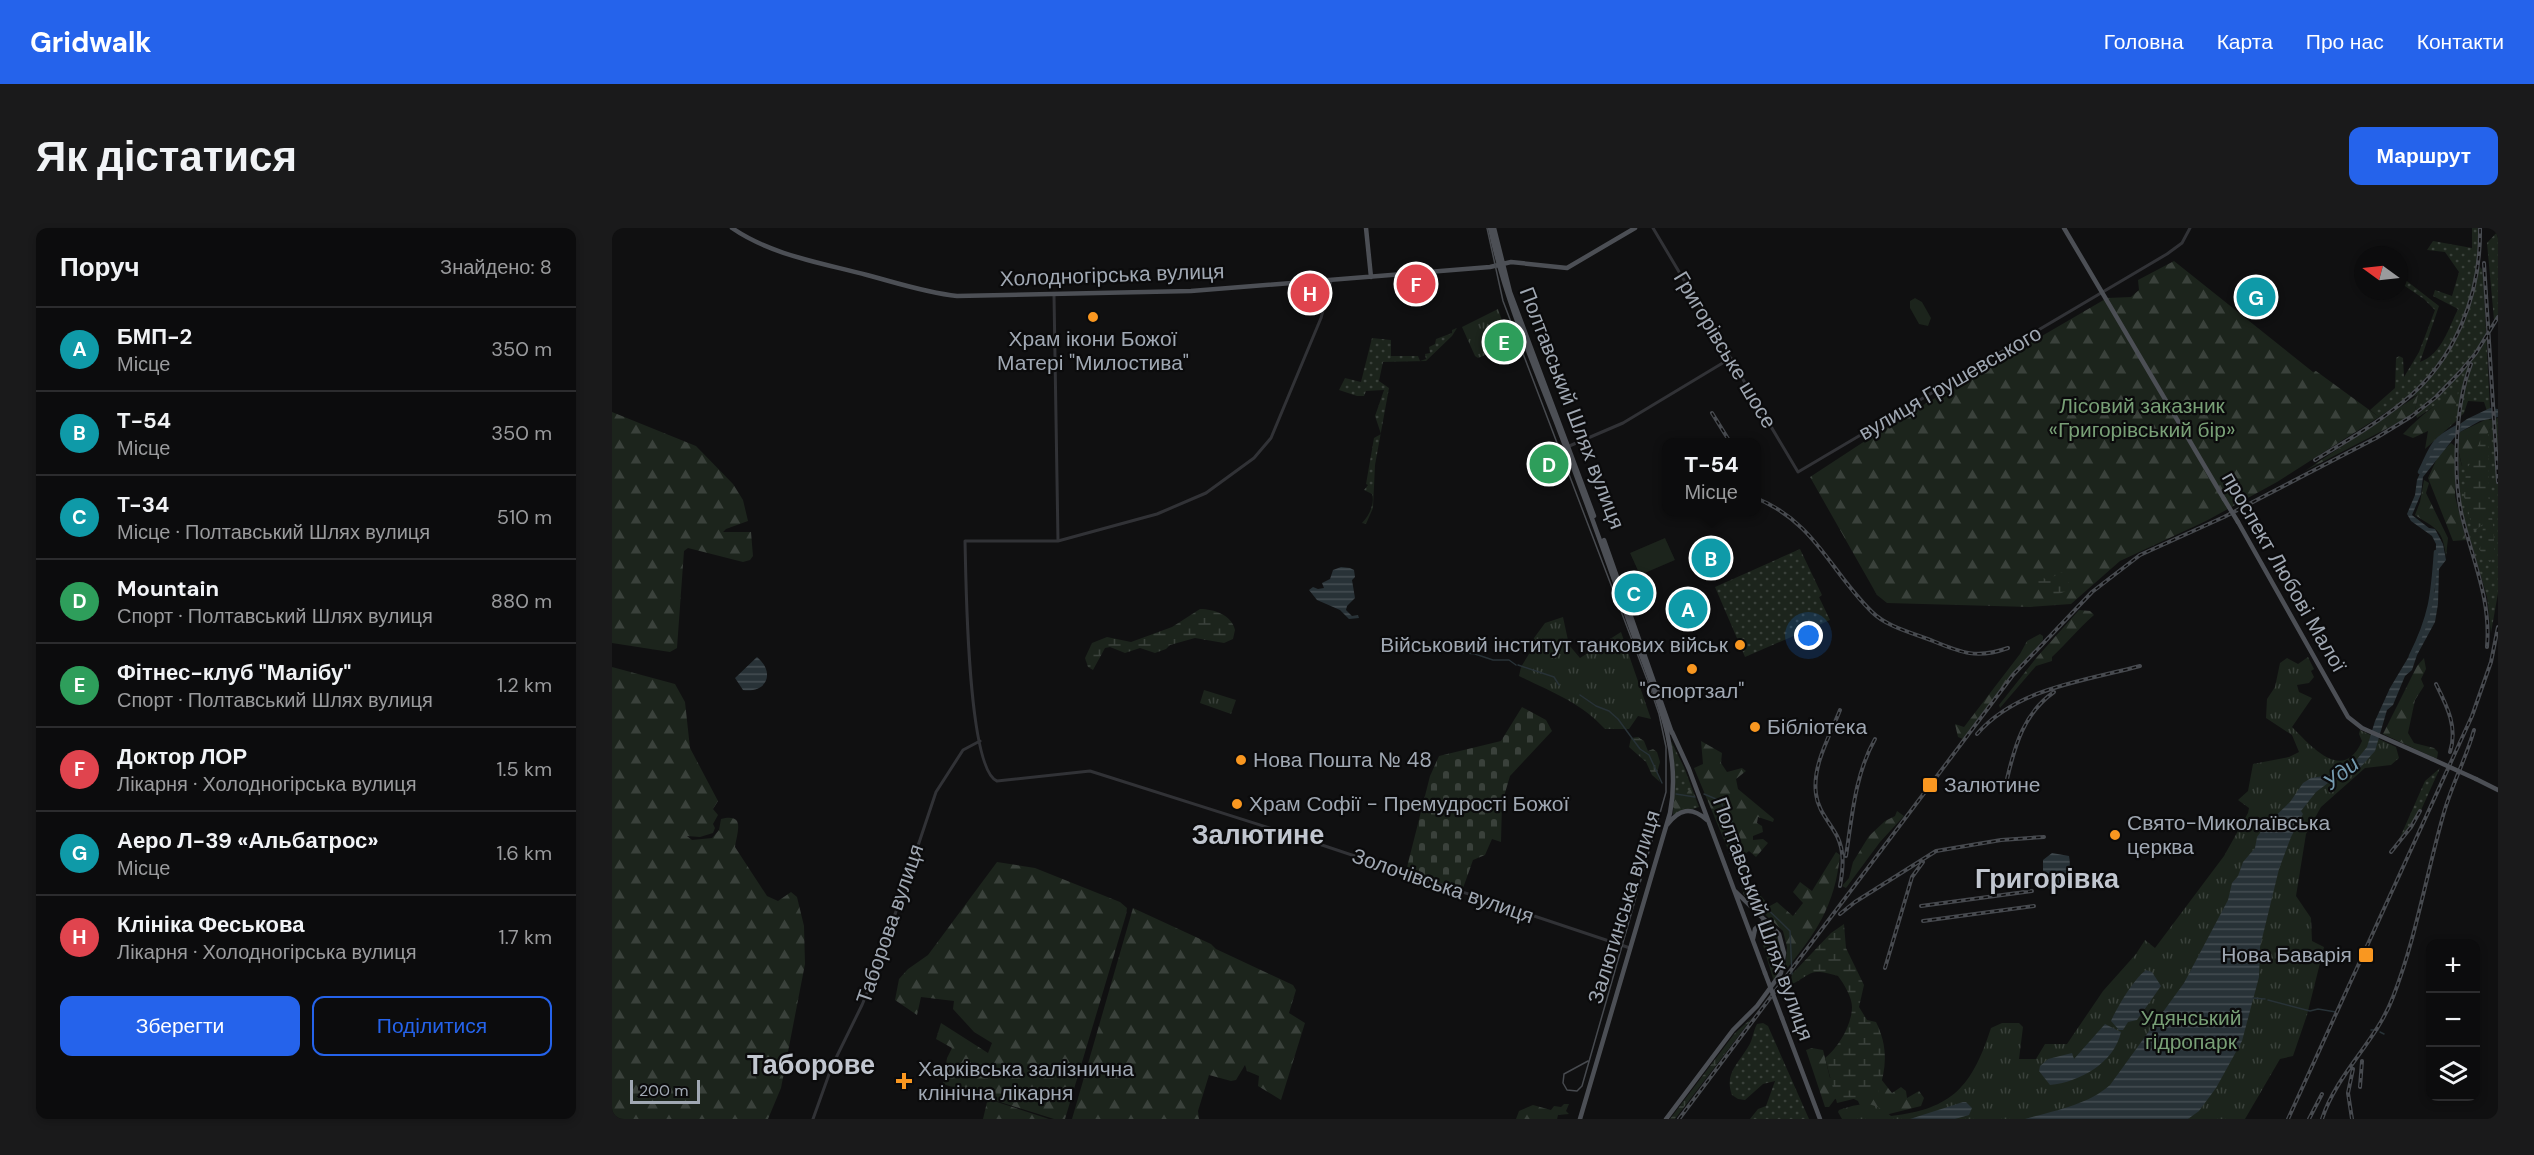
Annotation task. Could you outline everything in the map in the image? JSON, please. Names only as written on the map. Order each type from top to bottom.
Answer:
[{"type":"main road","name":"Холодногірська вулиця","points":[[732,228],[764,246],[792,255],[945,295],[1191,291],[1331,281],[1514,263],[1567,268],[1635,228]]},
{"type":"main road","points":[[1366,228],[1371,277]]},
{"type":"main road","name":"Полтавський Шлях вулиця","points":[[1490,228],[1510,292],[1672,733]]},
{"type":"main road","name":"Полтавський Шлях вулиця","points":[[1494,228],[1501,265]]},
{"type":"main road","name":"проспект Любові Малої","points":[[2064,228],[2280,593],[2346,714],[2362,728],[2498,790]]},
{"type":"main road","name":"Полтавський Шлях вулиця","points":[[1567,447],[1658,702]]},
{"type":"main road","name":"Залютинська вулиця","points":[[1580,1119],[1665,827],[1672,814],[1673,763],[1658,702]]},
{"type":"main road","name":"Полтавський Шлях вулиця","points":[[1663,717],[1689,769],[1820,1119]]},
{"type":"main road","points":[[1672,814],[1693,811],[1709,823]]},
{"type":"main road","points":[[1666,1119],[1733,1030],[1757,1006],[1782,973],[1783,943],[1779,934],[1735,891]]},
{"type":"main road","points":[[1753,939],[1755,929],[1765,920]]},
{"type":"street","name":"Григорівське шосе","points":[[1653,228],[1798,472]]},
{"type":"street","name":"вулиця Грушевського","points":[[1798,472],[2177,248],[2185,239],[2190,228]]},
{"type":"street","points":[[980,741],[968,640],[965,541],[1058,541],[1157,514],[1206,493],[1263,449],[1275,429],[1322,318],[1331,281]]},
{"type":"street","points":[[1054,295],[1058,541]]},
{"type":"street","points":[[1567,447],[1623,423],[1731,358]]},
{"type":"street","name":"Золочівська вулиця","points":[[980,741],[991,778],[997,781],[1090,771],[1295,836],[1630,948]]},
{"type":"street","name":"Таборова вулиця","points":[[813,1119],[832,1065],[876,971],[936,792],[963,750],[980,741]]},
{"type":"green space","points":[[2472,228],[2479,228],[2477,264],[2482,269],[2483,275],[2490,408],[2487,411],[2484,402],[2468,401],[2464,413],[2454,423],[2454,390],[2417,418],[2415,411],[2418,395],[2405,399],[2379,417],[2370,410],[2395,388],[2396,358],[2399,356],[2403,358],[2404,377],[2419,352],[2435,310],[2408,288],[2408,282],[2439,306],[2420,362],[2434,353],[2448,332],[2458,309],[2433,296],[2435,290],[2452,296],[2459,272],[2445,252],[2427,250],[2433,241],[2472,248]]},
{"type":"green space","points":[[2498,231],[2498,314],[2494,320],[2487,243]]},
{"type":"green space","name":"Лісовий заказник «Григорівський бір»","points":[[2174,261],[2313,372],[2316,371],[2379,417],[2277,482],[2206,521],[2120,561],[2071,604],[2030,607],[1887,603],[1877,595],[1810,477],[1894,422],[2107,298],[2131,297],[2139,290],[2138,280]]},
{"type":"green space","points":[[1915,298],[1922,302],[1931,318],[1928,326],[1919,324],[1910,308],[1910,301]]},
{"type":"green space","points":[[1498,309],[1507,334],[1505,340],[1492,344],[1493,352],[1478,358],[1462,327]]},
{"type":"green space","points":[[1457,328],[1452,336],[1426,361],[1383,362],[1379,381],[1389,388],[1381,433],[1375,416],[1384,390],[1366,391],[1364,396],[1357,396],[1339,390],[1345,378],[1361,382],[1372,338],[1391,340],[1391,356],[1418,356],[1420,361],[1426,359],[1425,354],[1430,353],[1429,347],[1435,344],[1436,339],[1452,333],[1452,330]]},
{"type":"green space","points":[[2459,383],[2454,423],[2425,449],[2428,431],[2413,438],[2403,434],[2445,396]]},
{"type":"green space","points":[[2418,395],[2415,411],[2407,418],[2305,471]]},
{"type":"green space","points":[[612,412],[696,446],[733,484],[743,500],[748,521],[723,532],[751,532],[753,556],[750,560],[743,562],[688,548],[684,551],[677,648],[670,652],[612,643]]},
{"type":"green space","points":[[2489,418],[2491,426],[2486,436],[2475,454],[2462,466],[2458,448],[2460,432]]},
{"type":"green space","points":[[2498,418],[2498,593],[2491,633],[2487,597],[2460,504],[2458,451],[2462,466],[2490,429],[2489,420]]},
{"type":"green space","points":[[2488,433],[2489,493],[2494,533],[2494,551],[2490,563],[2479,549],[2482,544],[2483,524],[2476,530],[2472,530],[2464,497],[2466,472],[2480,441]]},
{"type":"green space","points":[[1381,434],[1375,465],[1373,508],[1366,524],[1362,523],[1371,510],[1373,498],[1372,494],[1364,490],[1368,485],[1366,484],[1374,438]]},
{"type":"green space","points":[[2451,443],[2455,446],[2455,496],[2466,540],[2453,541],[2428,478],[2438,456]]},
{"type":"green space","points":[[2424,480],[2429,483],[2426,493],[2448,538],[2446,557],[2440,535],[2415,515]]},
{"type":"green space","points":[[1665,538],[1675,560],[1640,575],[1630,553]]},
{"type":"green space","points":[[1800,549],[1822,595],[1819,597],[1830,620],[1745,657],[1715,587]]},
{"type":"green space","points":[[2062,572],[2070,585],[2066,591],[2052,597],[2036,585],[2037,574],[2047,580]]},
{"type":"green space","points":[[1200,609],[1211,610],[1230,620],[1235,630],[1233,639],[1224,643],[1195,638],[1170,645],[1155,653],[1140,648],[1125,653],[1110,647],[1105,648],[1093,670],[1088,667],[1085,658],[1092,643],[1107,637],[1131,642],[1172,627]]},
{"type":"green space","points":[[2079,610],[2090,611],[2094,615],[2052,657],[2052,661],[2036,666],[2000,708],[1999,705],[2037,657]]},
{"type":"green space","points":[[1563,617],[1569,645],[1580,658],[1621,632],[1651,719],[1638,716],[1629,729],[1605,729],[1576,705],[1519,676],[1521,667],[1532,649],[1534,638],[1545,623]]},
{"type":"green space","points":[[2040,634],[2043,640],[1963,739],[1958,737],[1955,724],[1964,727],[2020,654],[2027,641]]},
{"type":"green space","name":"Удянський гідропарк","points":[[2308,657],[2314,669],[2311,671],[2314,677],[2309,683],[2297,685],[2299,692],[2312,698],[2292,727],[2317,751],[2337,760],[2346,760],[2354,754],[2362,741],[2360,730],[2396,747],[2399,758],[2391,765],[2365,768],[2321,807],[2306,834],[2296,896],[2311,918],[2312,941],[2324,947],[2307,1015],[2293,1056],[2280,1059],[2245,1119],[1842,1119],[1839,1110],[1854,1106],[1872,1105],[1891,1116],[1912,1113],[1945,1100],[1957,1091],[1976,1065],[1991,1028],[2002,1023],[2019,1023],[2023,1027],[2019,1059],[2036,1059],[2045,1044],[2067,1044],[2103,991],[2136,954],[2145,940],[2155,948],[2224,856],[2248,813],[2249,808],[2238,800],[2248,791],[2253,764],[2289,757],[2299,752],[2292,735],[2266,718],[2267,699],[2275,687],[2280,663],[2287,658],[2298,664]]},
{"type":"green space","points":[[2424,658],[2426,669],[2421,679],[2424,686],[2415,700],[2408,733],[2414,743],[2434,748],[2438,752],[2437,759],[2383,734],[2417,666]]},
{"type":"green space","points":[[612,667],[675,684],[685,702],[690,748],[718,801],[713,809],[718,815],[713,824],[715,828],[713,833],[700,837],[687,836],[692,840],[712,838],[719,830],[721,819],[734,819],[738,825],[735,847],[767,896],[778,901],[791,892],[797,897],[804,926],[805,964],[781,1088],[768,1119],[612,1119]]},
{"type":"green space","points":[[1204,690],[1236,700],[1231,714],[1200,703]]},
{"type":"green space","points":[[1522,707],[1546,720],[1552,731],[1510,776],[1502,803],[1501,842],[1492,839],[1485,855],[1473,860],[1462,891],[1406,871],[1430,776],[1439,756],[1501,741]]},
{"type":"green space","points":[[1638,737],[1644,741],[1648,751],[1653,749],[1657,752],[1660,762],[1657,773],[1660,782],[1652,775],[1646,762],[1629,747],[1631,738]]},
{"type":"green space","points":[[1671,741],[1684,767],[1699,807],[1673,815],[1675,771]]},
{"type":"green space","points":[[1701,741],[1722,753],[1721,763],[1727,772],[1742,768],[1746,771],[1736,779],[1738,789],[1774,819],[1773,822],[1758,817],[1757,823],[1762,826],[1763,832],[1753,836],[1753,840],[1763,839],[1768,843],[1756,857],[1749,851],[1742,856],[1753,875],[1746,878],[1748,882],[1768,907],[1777,902],[1793,916],[1803,903],[1793,892],[1800,882],[1812,891],[1836,852],[1840,855],[1829,904],[1815,931],[1785,971],[1787,947],[1783,931],[1744,895],[1737,871],[1694,768],[1703,764]]},
{"type":"green space","points":[[2440,768],[2413,828],[2398,842],[2425,781]]},
{"type":"green space","points":[[1691,790],[1696,805],[1676,810],[1673,807],[1675,792]]},
{"type":"green space","points":[[1897,811],[1904,816],[1880,842],[1846,888],[1842,886],[1849,878],[1853,862],[1869,836],[1885,821],[1895,816]]},
{"type":"green space","points":[[997,862],[1035,868],[1120,902],[1127,908],[1065,1119],[1054,1119],[943,1084],[947,1058],[952,1048],[936,1039],[941,1023],[988,1053],[992,1043],[974,1032],[953,1009],[954,1001],[921,997],[917,1015],[895,1000],[899,979],[908,969],[928,955]]},
{"type":"green space","points":[[1133,908],[1293,985],[1296,990],[1289,1013],[1305,1023],[1281,1100],[1258,1086],[1259,1076],[1247,1071],[1245,1065],[1236,1080],[1231,1081],[1209,1075],[1198,1111],[1199,1119],[1072,1119]]},
{"type":"green space","points":[[1844,924],[1846,948],[1864,985],[1859,1007],[1867,1020],[1876,1022],[1883,1040],[1885,1057],[1878,1093],[1837,1103],[1825,1058],[1835,1048],[1847,1028],[1852,1007],[1849,995],[1838,976],[1821,972],[1811,973],[1790,985],[1792,974],[1831,933]]},
{"type":"green space","points":[[1769,927],[1779,938],[1782,953],[1780,969],[1774,982],[1759,932],[1761,928]]},
{"type":"green space","points":[[1753,1017],[1675,1119],[1670,1119],[1735,1033]]},
{"type":"green space","points":[[1763,1023],[1768,1026],[1809,1119],[1750,1119],[1758,1109],[1766,1106],[1775,1081],[1763,1084],[1745,1100],[1732,1095],[1730,1081],[1733,1070],[1750,1044],[1757,1024]]},
{"type":"green space","points":[[1812,1048],[1823,1050],[1830,1078],[1881,1079],[1892,1093],[1901,1087],[1906,1091],[1907,1098],[1919,1091],[1924,1098],[1921,1106],[1885,1115],[1862,1110],[1858,1101],[1850,1097],[1835,1099],[1829,1107],[1825,1107],[1806,1050]]},
{"type":"green space","points":[[993,1100],[1049,1119],[983,1119],[987,1102]]},
{"type":"green space","points":[[1569,1104],[1566,1111],[1569,1114],[1558,1115],[1557,1119],[1516,1119],[1519,1111],[1533,1105],[1551,1110],[1554,1106],[1561,1107]]},
{"type":"water","points":[[2490,408],[2498,409],[2498,417],[2480,421],[2460,432],[2423,477],[2421,494],[2412,515],[2429,528],[2435,529],[2443,544],[2446,560],[2439,569],[2435,622],[2417,655],[2412,670],[2405,676],[2393,705],[2387,710],[2375,751],[2359,769],[2328,783],[2316,792],[2301,811],[2303,814],[2279,869],[2260,947],[2259,977],[2242,1041],[2216,1088],[2199,1111],[2188,1119],[2025,1119],[2091,1098],[2110,1085],[2184,983],[2228,900],[2232,883],[2238,876],[2243,862],[2255,848],[2257,837],[2265,826],[2290,802],[2303,783],[2311,778],[2330,775],[2353,764],[2367,747],[2375,721],[2390,688],[2421,636],[2435,590],[2436,544],[2432,536],[2411,521],[2407,514],[2415,495],[2417,480],[2434,442],[2467,419]]},
{"type":"water","points":[[1341,567],[1354,570],[1355,577],[1352,580],[1355,598],[1346,610],[1352,616],[1358,615],[1359,618],[1349,619],[1340,610],[1317,600],[1309,590],[1313,587],[1324,588],[1322,583],[1330,579],[1333,570]]},
{"type":"water","points":[[757,657],[766,669],[766,680],[758,688],[743,690],[735,678]]},
{"type":"water","points":[[2052,853],[2069,856],[2070,861],[2065,882],[2053,892],[2045,882],[2043,869],[2043,860]]},
{"type":"water","points":[[2146,970],[2152,972],[2161,986],[2137,1020],[2128,1022],[2123,1030],[2119,1030],[2111,1021],[2131,987]]},
{"type":"water","points":[[2105,1024],[2121,1032],[2111,1053],[2103,1062],[2073,1080],[2050,1085],[2039,1071],[2040,1066],[2048,1059],[2072,1053],[2074,1059]]},
{"type":"water","points":[[1963,1102],[1972,1108],[1969,1115],[1955,1119],[1910,1119]]},
{"type":"waterway","name":"Уди","points":[[2420,472],[2434,444],[2459,426]]},
{"type":"waterway","name":"Уди","points":[[2411,656],[2430,606],[2436,552]]},
{"type":"waterway","points":[[1418,647],[1475,654],[1493,660],[1509,660],[1516,665]]},
{"type":"waterway","points":[[1518,665],[1554,677],[1559,685]]},
{"type":"waterway","points":[[1580,695],[1596,706],[1609,711],[1618,719],[1640,749],[1649,755],[1662,783]]},
{"type":"waterway","points":[[1676,794],[1695,797]]},
{"type":"waterway","points":[[1704,794],[1721,801],[1726,817],[1732,821],[1728,832],[1733,837],[1730,846],[1751,893],[1790,931],[1792,974]]},
{"type":"waterway","points":[[2253,998],[2265,999]]},
{"type":"waterway","points":[[2268,1000],[2310,1011],[2318,1009],[2336,1012]]},
{"type":"waterway","points":[[2380,1032],[2384,1034]]},
{"type":"tram line","points":[[1487,228],[1503,301],[1648,682],[1659,714],[1666,747],[1666,792],[1582,1086],[1577,1091],[1567,1090],[1563,1083],[1564,1074],[1588,1061]]},
{"type":"railway","points":[[2315,460],[2393,410],[2422,385],[2438,366],[2462,324],[2470,301],[2476,277],[2480,228]]},
{"type":"railway","points":[[2484,263],[2498,482]]},
{"type":"railway","points":[[1679,1119],[2013,675],[2092,592],[2140,555],[2224,517],[2376,438],[2412,416],[2436,397],[2461,371],[2476,353],[2498,317]]},
{"type":"railway","points":[[2471,364],[2461,400],[2457,442],[2457,484],[2463,520],[2484,598],[2488,630],[2487,647]]},
{"type":"railway","points":[[1712,413],[1728,438]]},
{"type":"railway","points":[[1761,500],[1793,520],[1808,534],[1857,596],[1885,622],[1953,649],[1970,653],[1987,653],[2008,648]]},
{"type":"railway","points":[[2288,1119],[2472,716],[2491,662],[2498,627]]},
{"type":"railway","points":[[1977,734],[1993,718],[2031,696],[2052,688],[2140,666]]},
{"type":"railway","points":[[2436,684],[2452,725],[2450,752]]},
{"type":"railway","points":[[2007,779],[2022,731],[2035,710],[2054,692]]},
{"type":"railway","points":[[1840,710],[1819,762],[1815,783],[1819,806],[1837,836],[1841,848],[1840,886]]},
{"type":"railway","points":[[2322,1119],[2337,1087],[2377,1029],[2393,997],[2414,930],[2446,805],[2474,730]]},
{"type":"railway","points":[[1846,856],[1859,781],[1868,752],[1875,739]]},
{"type":"railway","points":[[2391,852],[2411,827],[2420,811]]},
{"type":"railway","points":[[1840,914],[1855,902],[1936,851],[2001,840],[2044,837]]},
{"type":"railway","points":[[1885,968],[1912,877],[1923,862]]},
{"type":"railway","points":[[1921,906],[2032,891]]},
{"type":"railway","points":[[1923,921],[2034,906]]},
{"type":"railway","points":[[2360,1087],[2362,1061]]},
{"type":"railway","points":[[2352,1119],[2348,1093],[2353,1069]]},
{"type":"railway","points":[[2309,1119],[2322,1094]]},
{"type":"place","name":"Доктор ЛОР","points":[[1416,284]]},
{"type":"place","name":"Клініка Феськова","points":[[1310,293]]},
{"type":"place","name":"Аеро Л-39 «Альбатрос»","points":[[2256,297]]},
{"type":"place","name":"Храм ікони Божої Матері \"Милостива\"","points":[[1093,317]]},
{"type":"place","name":"Фітнес-клуб \"Малібу\"","points":[[1504,342]]},
{"type":"place","name":"Mountain","points":[[1549,464]]},
{"type":"place","name":"Т-54","points":[[1711,558]]},
{"type":"place","name":"T-34","points":[[1634,593]]},
{"type":"place","name":"БМП-2","points":[[1688,609]]},
{"type":"place","name":"Військовий інститут танкових військ","points":[[1740,645]]},
{"type":"place","name":"\"Спортзал\"","points":[[1692,669]]},
{"type":"place","name":"Бібліотека","points":[[1755,727]]},
{"type":"place","name":"Нова Пошта № 48","points":[[1241,760]]},
{"type":"place","name":"Залютине","points":[[1930,785]]},
{"type":"place","name":"Храм Софії - Премудрості Божої","points":[[1237,804]]},
{"type":"place","name":"Свято-Миколаївська церква","points":[[2115,835]]},
{"type":"place","name":"Нова Баварія","points":[[2366,955]]},
{"type":"place","name":"Харківська залізнична клінічна лікарня","points":[[904,1081]]},
{"type":"district","name":"Залютине","points":[[1258,834]]},
{"type":"district","name":"Григорівка","points":[[2047,878]]},
{"type":"district","name":"Таборове","points":[[811,1064]]}]
